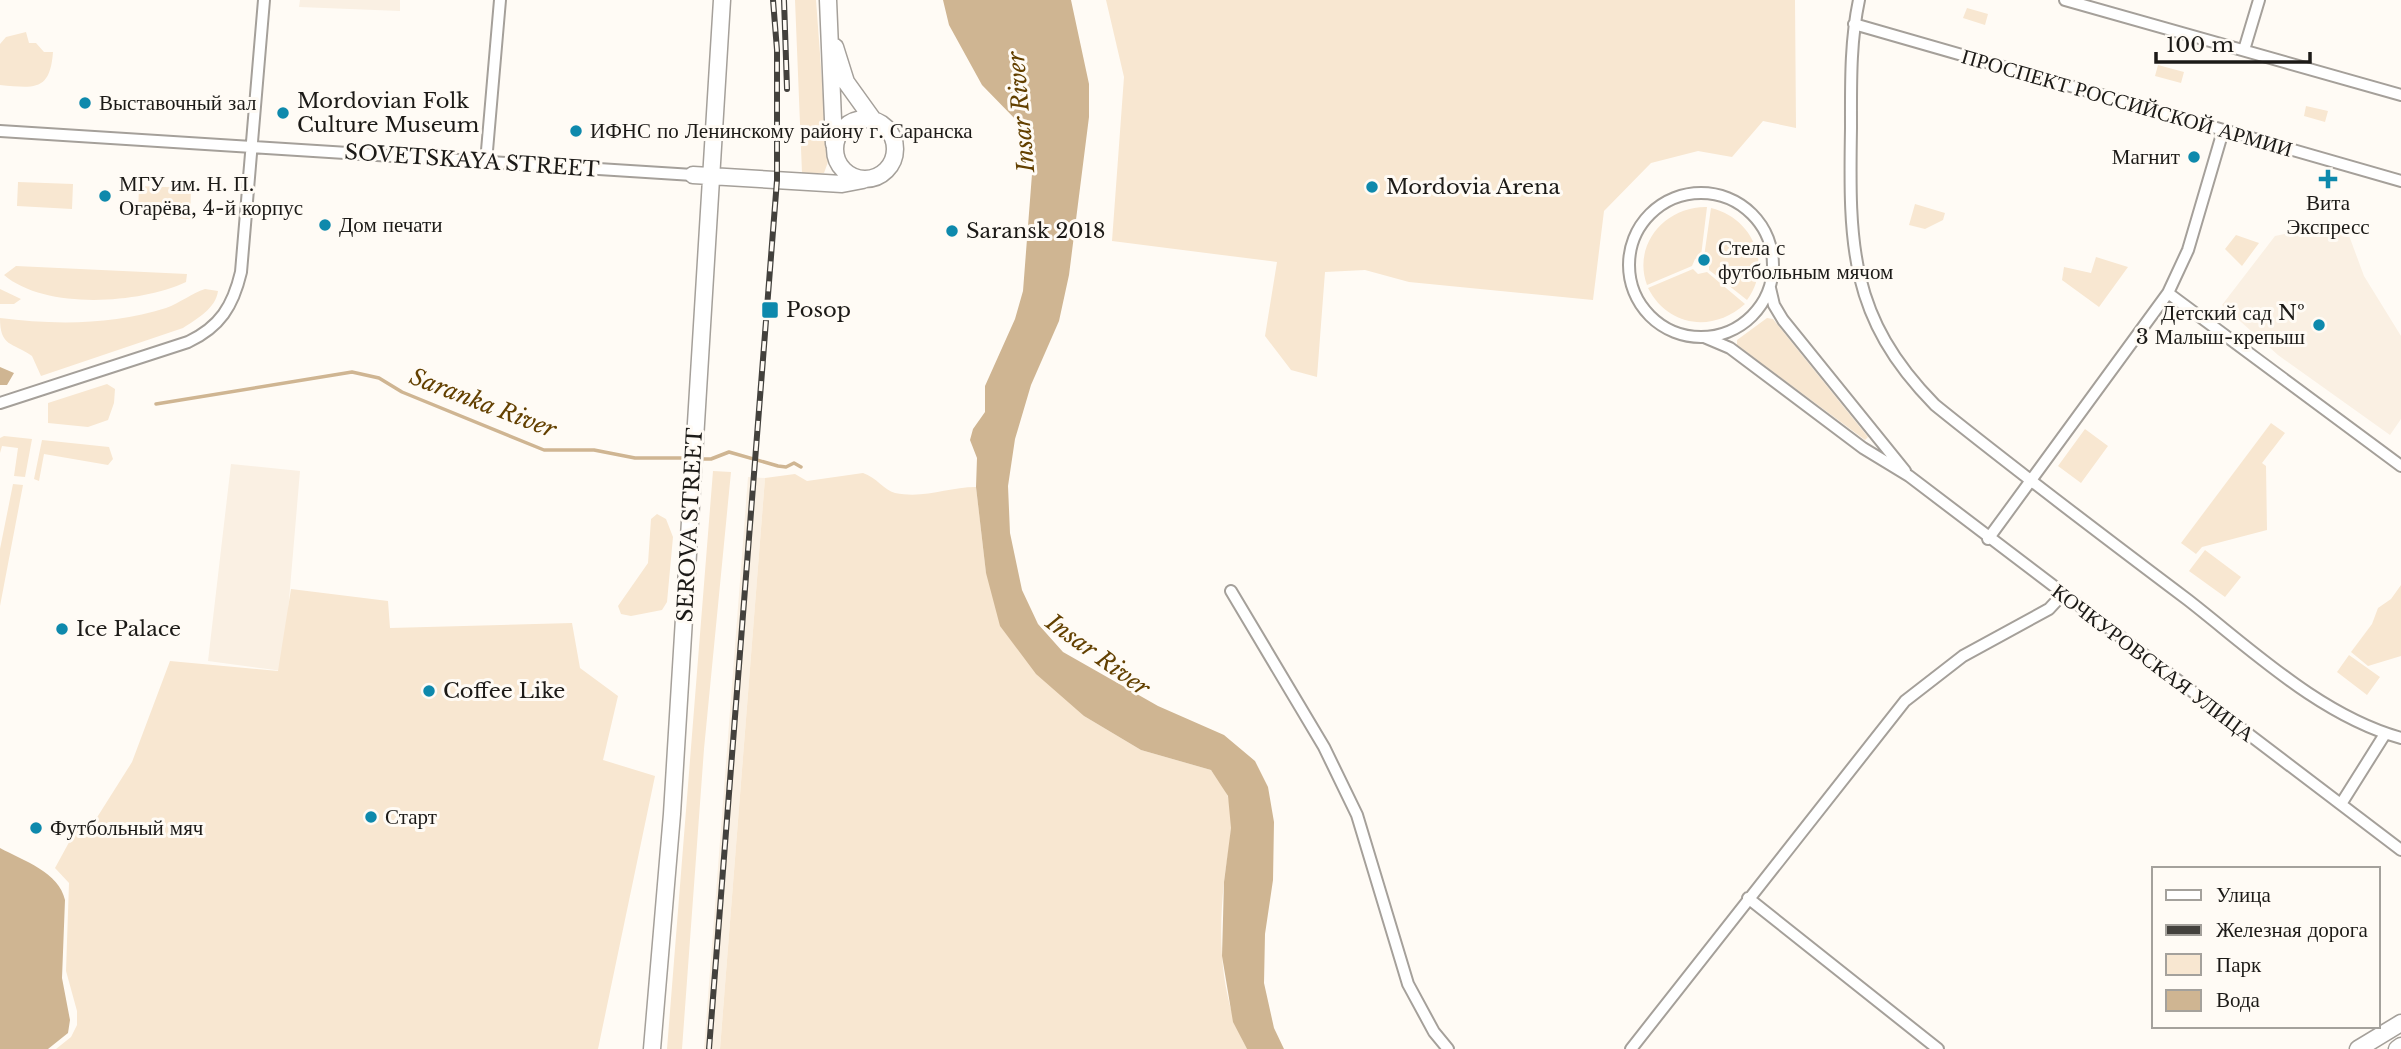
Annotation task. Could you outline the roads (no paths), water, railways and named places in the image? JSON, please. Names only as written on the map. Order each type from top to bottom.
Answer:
[{"type":"street","points":[[0,403],[188,342],[216,324],[232,302],[241,272],[264,0]]},
{"type":"street","points":[[486,162],[500,0]]},
{"type":"street","name":"SEROVA STREET","points":[[652,1049],[672,814],[722,0]]},
{"type":"street","points":[[828,0],[829,32],[835,151],[842,169],[849,175],[866,179],[882,174],[893,159],[895,151],[890,133],[874,121],[846,82],[829,32]]},
{"type":"street","points":[[1859,0],[1854,24],[1850,211],[1857,272],[1869,312],[1888,350],[1909,379],[1935,405],[2030,482],[2295,682],[2385,734],[2401,738]]},
{"type":"street","points":[[2065,0],[2401,95]]},
{"type":"street","points":[[2244,50],[2259,0]]},
{"type":"street","name":"ПРОСПЕКТ РОССИЙСКОЙ АРМИИ","points":[[1854,24],[2401,181]]},
{"type":"street","points":[[818,182],[831,170],[836,138],[848,124],[865,119],[874,121]]},
{"type":"street","name":"SOVETSKAYA STREET","points":[[0,131],[842,184],[866,179]]},
{"type":"street","points":[[1988,539],[2168,293],[2188,250],[2223,131]]},
{"type":"street","points":[[1697,194],[1711,194],[1738,203],[1759,222],[1766,234],[1773,261],[1770,288],[1758,310],[1739,327],[1703,337],[1684,335],[1664,327],[1643,309],[1633,289],[1629,270],[1633,242],[1639,229],[1658,208],[1670,201],[1697,194]]},
{"type":"street","name":"КОЧКУРОВСКАЯ УЛИЦА","points":[[1770,288],[1774,305],[1783,320],[1909,476]]},
{"type":"street","points":[[2168,293],[2401,466]]},
{"type":"street","name":"КОЧКУРОВСКАЯ УЛИЦА","points":[[1703,337],[1730,348],[1863,448],[1909,476],[1988,539],[2400,851]]},
{"type":"street","points":[[1231,591],[1324,747],[1357,815],[1408,984],[1434,1032],[1448,1049]]},
{"type":"street","points":[[1631,1049],[1905,701],[1963,656],[2049,609],[2062,595]]},
{"type":"street","points":[[2341,804],[2385,734]]},
{"type":"street","points":[[1748,898],[1938,1049]]},
{"type":"street","points":[[2358,1049],[2401,1023]]},
{"type":"water","name":"Insar River","points":[[943,0],[1071,0],[1089,84],[1089,117],[1069,275],[1059,321],[1031,385],[1015,439],[1008,486],[1010,533],[1022,590],[1038,624],[1063,652],[1158,706],[1224,735],[1255,761],[1268,787],[1274,822],[1273,880],[1265,934],[1264,983],[1274,1028],[1284,1049],[1247,1049],[1233,1022],[1222,956],[1224,882],[1231,828],[1228,796],[1211,770],[1141,750],[1084,716],[1036,674],[1000,626],[986,573],[976,487],[977,458],[970,440],[973,429],[985,412],[985,386],[1015,319],[1023,291],[1033,161],[1018,122],[982,85],[949,25]]},
{"type":"water","points":[[0,367],[14,373],[7,385],[0,385]]},
{"type":"water","points":[[0,848],[48,875],[56,882],[65,900],[62,978],[70,1020],[68,1033],[48,1049],[0,1049]]},
{"type":"waterway","name":"Saranka River","points":[[156,404],[352,372],[379,378],[402,392],[544,450],[594,450],[635,458],[690,458]]},
{"type":"waterway","name":"Saranka River","points":[[697,459],[711,459],[729,452],[778,466],[786,467],[794,463],[801,467]]},
{"type":"railway","points":[[709,1049],[777,180],[777,50],[773,0]]},
{"type":"railway","points":[[784,0],[787,89]]},
{"type":"place","name":"Выставочный зал","points":[[85,103]]},
{"type":"place","name":"Mordovian Folk Culture Museum","points":[[283,113]]},
{"type":"place","name":"ИФНС по Ленинскому району г. Саранска","points":[[576,131]]},
{"type":"place","name":"Магнит","points":[[2194,157]]},
{"type":"place","name":"Вита Экспресс","points":[[2328,179]]},
{"type":"place","name":"Mordovia Arena","points":[[1372,187]]},
{"type":"place","name":"МГУ им. Н. П. Огарёва, 4-й корпус","points":[[105,196]]},
{"type":"place","name":"Дом печати","points":[[325,225]]},
{"type":"place","name":"Saransk 2018","points":[[952,231]]},
{"type":"place","name":"Стела с футбольным мячом","points":[[1704,260]]},
{"type":"place","name":"Posop","points":[[770,310]]},
{"type":"place","name":"Детский сад № 3 Малыш-крепыш","points":[[2319,325]]},
{"type":"place","name":"Ice Palace","points":[[62,629]]},
{"type":"place","name":"Coffee Like","points":[[429,691]]},
{"type":"place","name":"Старт","points":[[371,817]]},
{"type":"place","name":"Футбольный мяч","points":[[36,828]]}]
